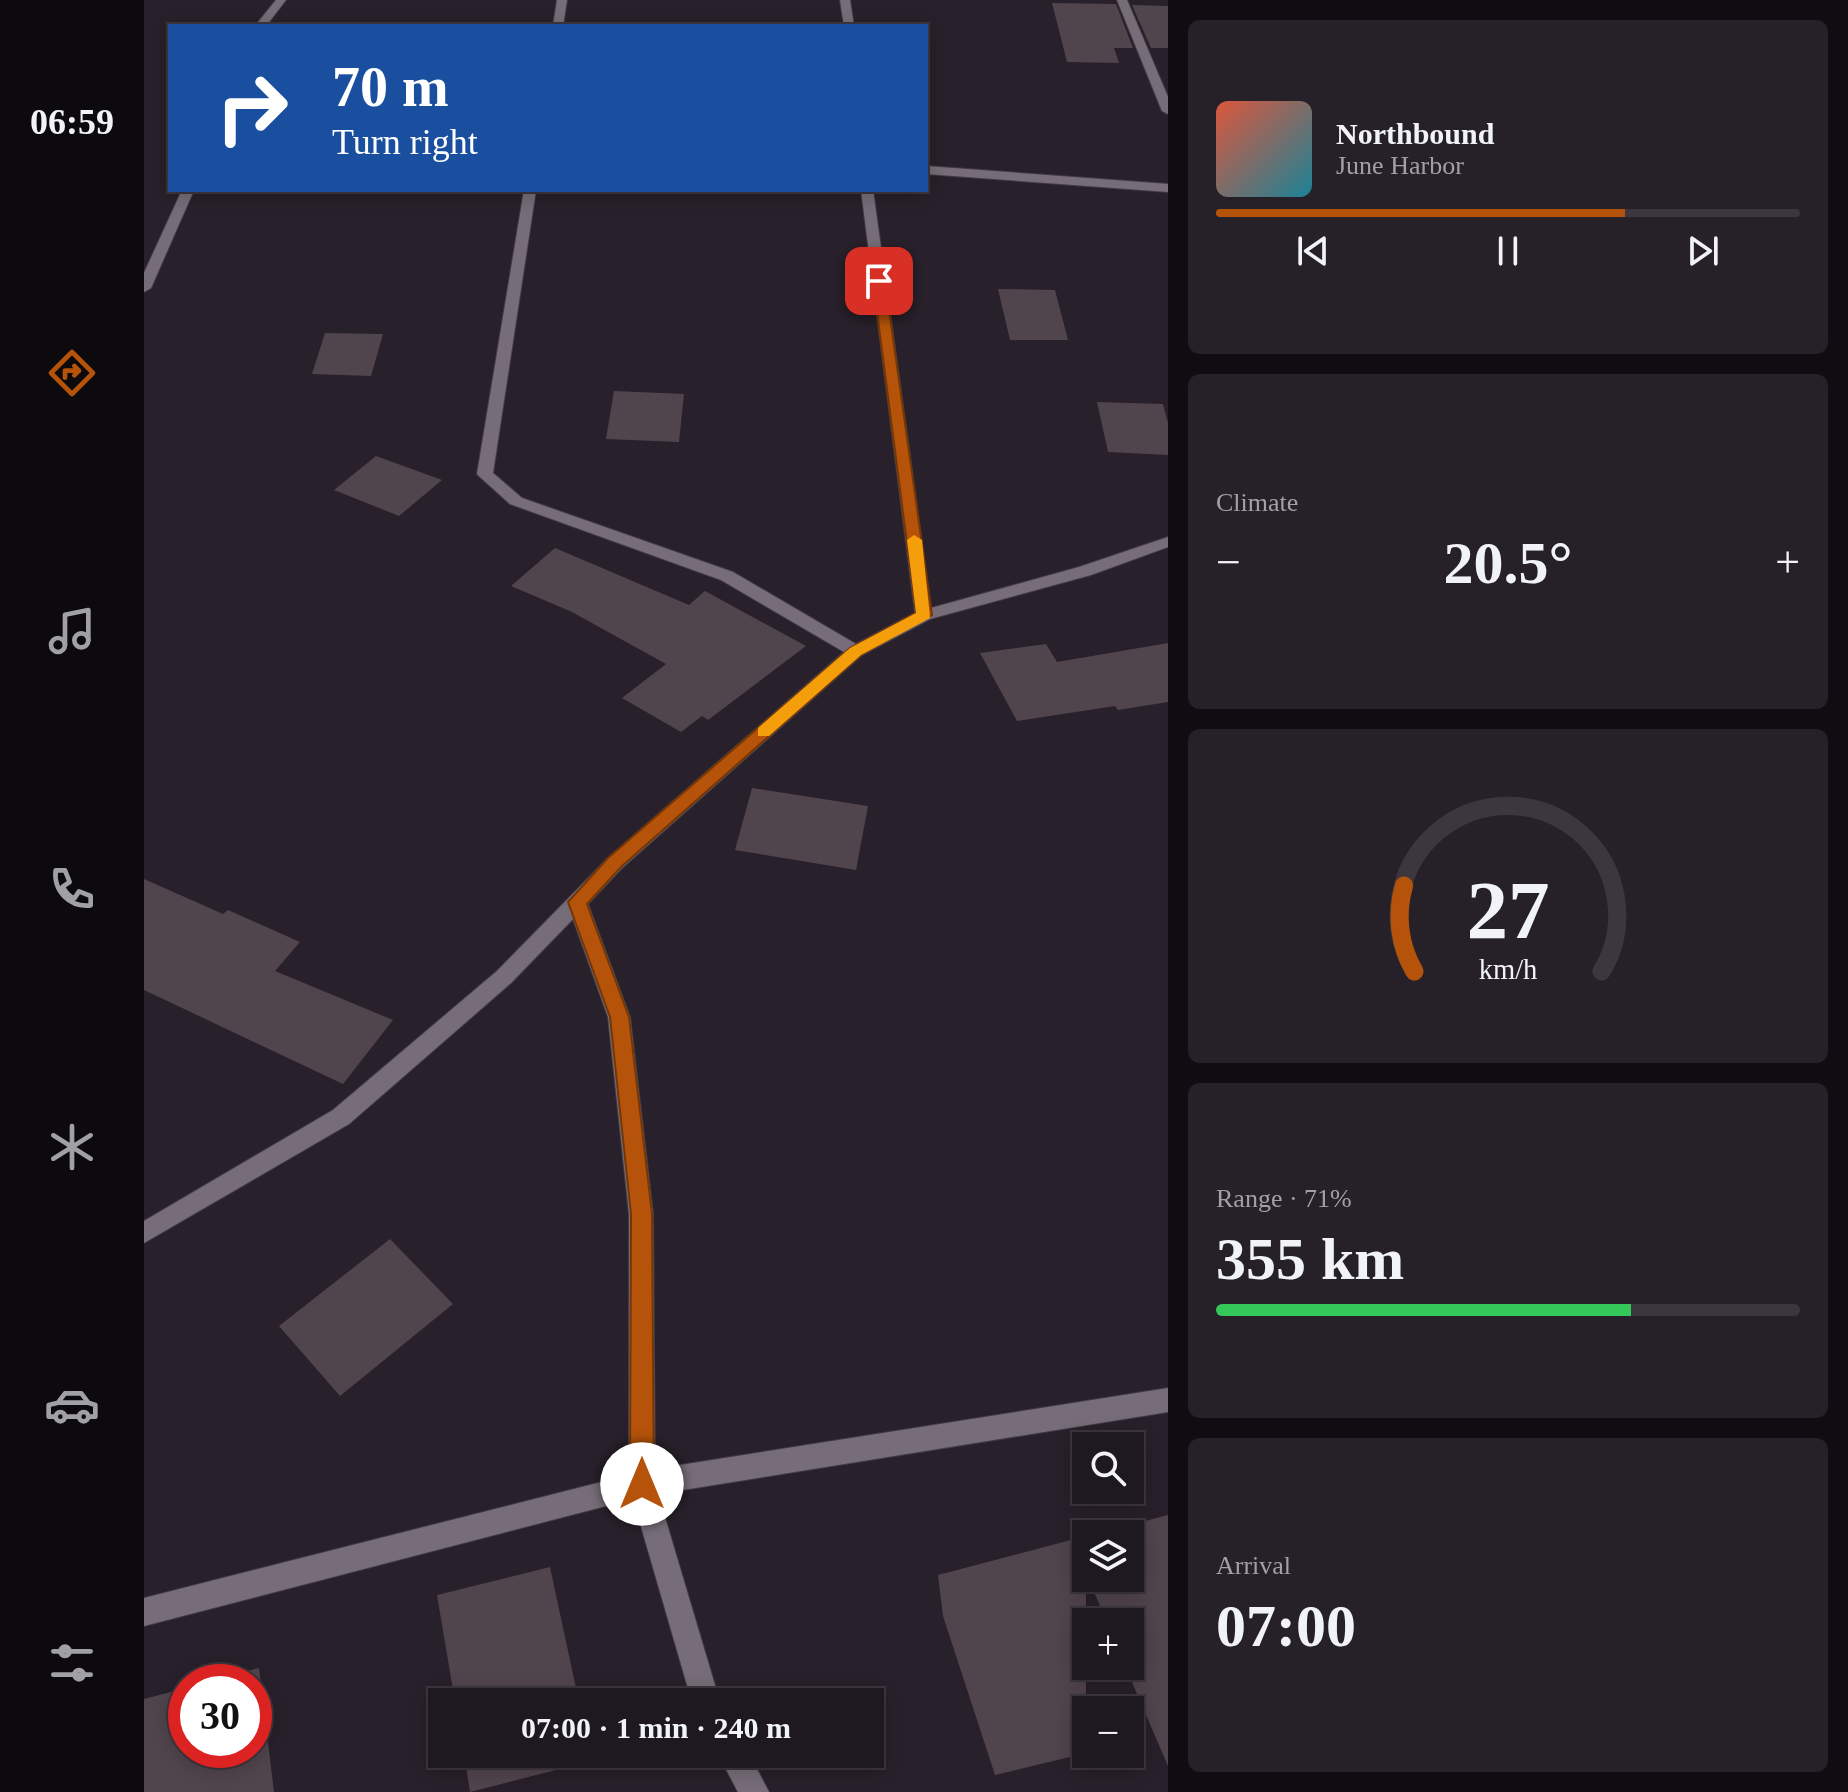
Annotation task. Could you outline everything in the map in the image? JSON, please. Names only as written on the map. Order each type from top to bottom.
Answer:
[{"type":"street","points":[[262,24],[281,0]]},
{"type":"street","points":[[558,24],[562,0]]},
{"type":"street","points":[[845,0],[849,24]]},
{"type":"street","points":[[1122,0],[1168,111]]},
{"type":"street","points":[[928,170],[1168,188]]},
{"type":"street","points":[[144,288],[187,192]]},
{"type":"street","points":[[530,192],[485,474],[516,501],[727,576],[856,651]]},
{"type":"street","points":[[867,192],[924,615]]},
{"type":"street","points":[[144,1233],[341,1117],[504,977],[615,863],[856,651],[924,615],[1085,571],[1168,542]]},
{"type":"street","points":[[577,902],[619,1017],[640,1199],[642,1484],[702,1688]]},
{"type":"street","points":[[144,1612],[642,1484],[1168,1400]]},
{"type":"street","points":[[741,1768],[754,1792]]},
{"type":"building","points":[[1052,3],[1116,4],[1133,48],[1114,48],[1119,63],[1067,62]]},
{"type":"building","points":[[1132,5],[1168,6],[1168,48],[1151,48]]},
{"type":"building","points":[[998,289],[1055,290],[1068,340],[1010,340]]},
{"type":"building","points":[[325,333],[383,334],[371,376],[312,374]]},
{"type":"building","points":[[614,391],[684,394],[679,442],[606,439]]},
{"type":"building","points":[[1097,402],[1163,404],[1168,423],[1168,455],[1108,452]]},
{"type":"building","points":[[376,456],[442,480],[399,516],[334,490]]},
{"type":"building","points":[[555,548],[689,605],[705,591],[806,646],[708,720],[702,716],[681,732],[622,698],[666,664],[572,612],[511,586]]},
{"type":"building","points":[[1168,643],[1168,702],[1118,710],[1115,706],[1017,721],[980,653],[1046,644],[1057,662]]},
{"type":"building","points":[[752,788],[868,806],[856,870],[735,850]]},
{"type":"building","points":[[144,879],[223,914],[228,910],[300,942],[275,971],[393,1020],[343,1084],[144,990]]},
{"type":"building","points":[[390,1239],[453,1304],[340,1396],[279,1326]]},
{"type":"building","points":[[1168,1515],[1168,1766],[1144,1710],[1144,1696],[1138,1696],[1131,1680],[1144,1680],[1144,1608],[1101,1608],[1094,1592],[1144,1592],[1144,1521]]},
{"type":"building","points":[[1072,1540],[1072,1592],[1086,1592],[1086,1608],[1072,1608],[1072,1680],[1086,1680],[1086,1696],[1072,1696],[1072,1756],[995,1775],[943,1616],[938,1575]]},
{"type":"building","points":[[550,1567],[576,1688],[453,1688],[437,1595]]},
{"type":"building","points":[[168,1693],[168,1768],[271,1768],[274,1792],[144,1792],[144,1699]]},
{"type":"building","points":[[466,1768],[564,1768],[470,1792]]},
{"type":"slow traffic","points":[[763,732],[856,651],[924,615],[914,540]]},
{"type":"route","points":[[642,1484],[641,1214],[619,1017],[577,902],[615,863],[856,651],[924,615],[879,281]]}]
